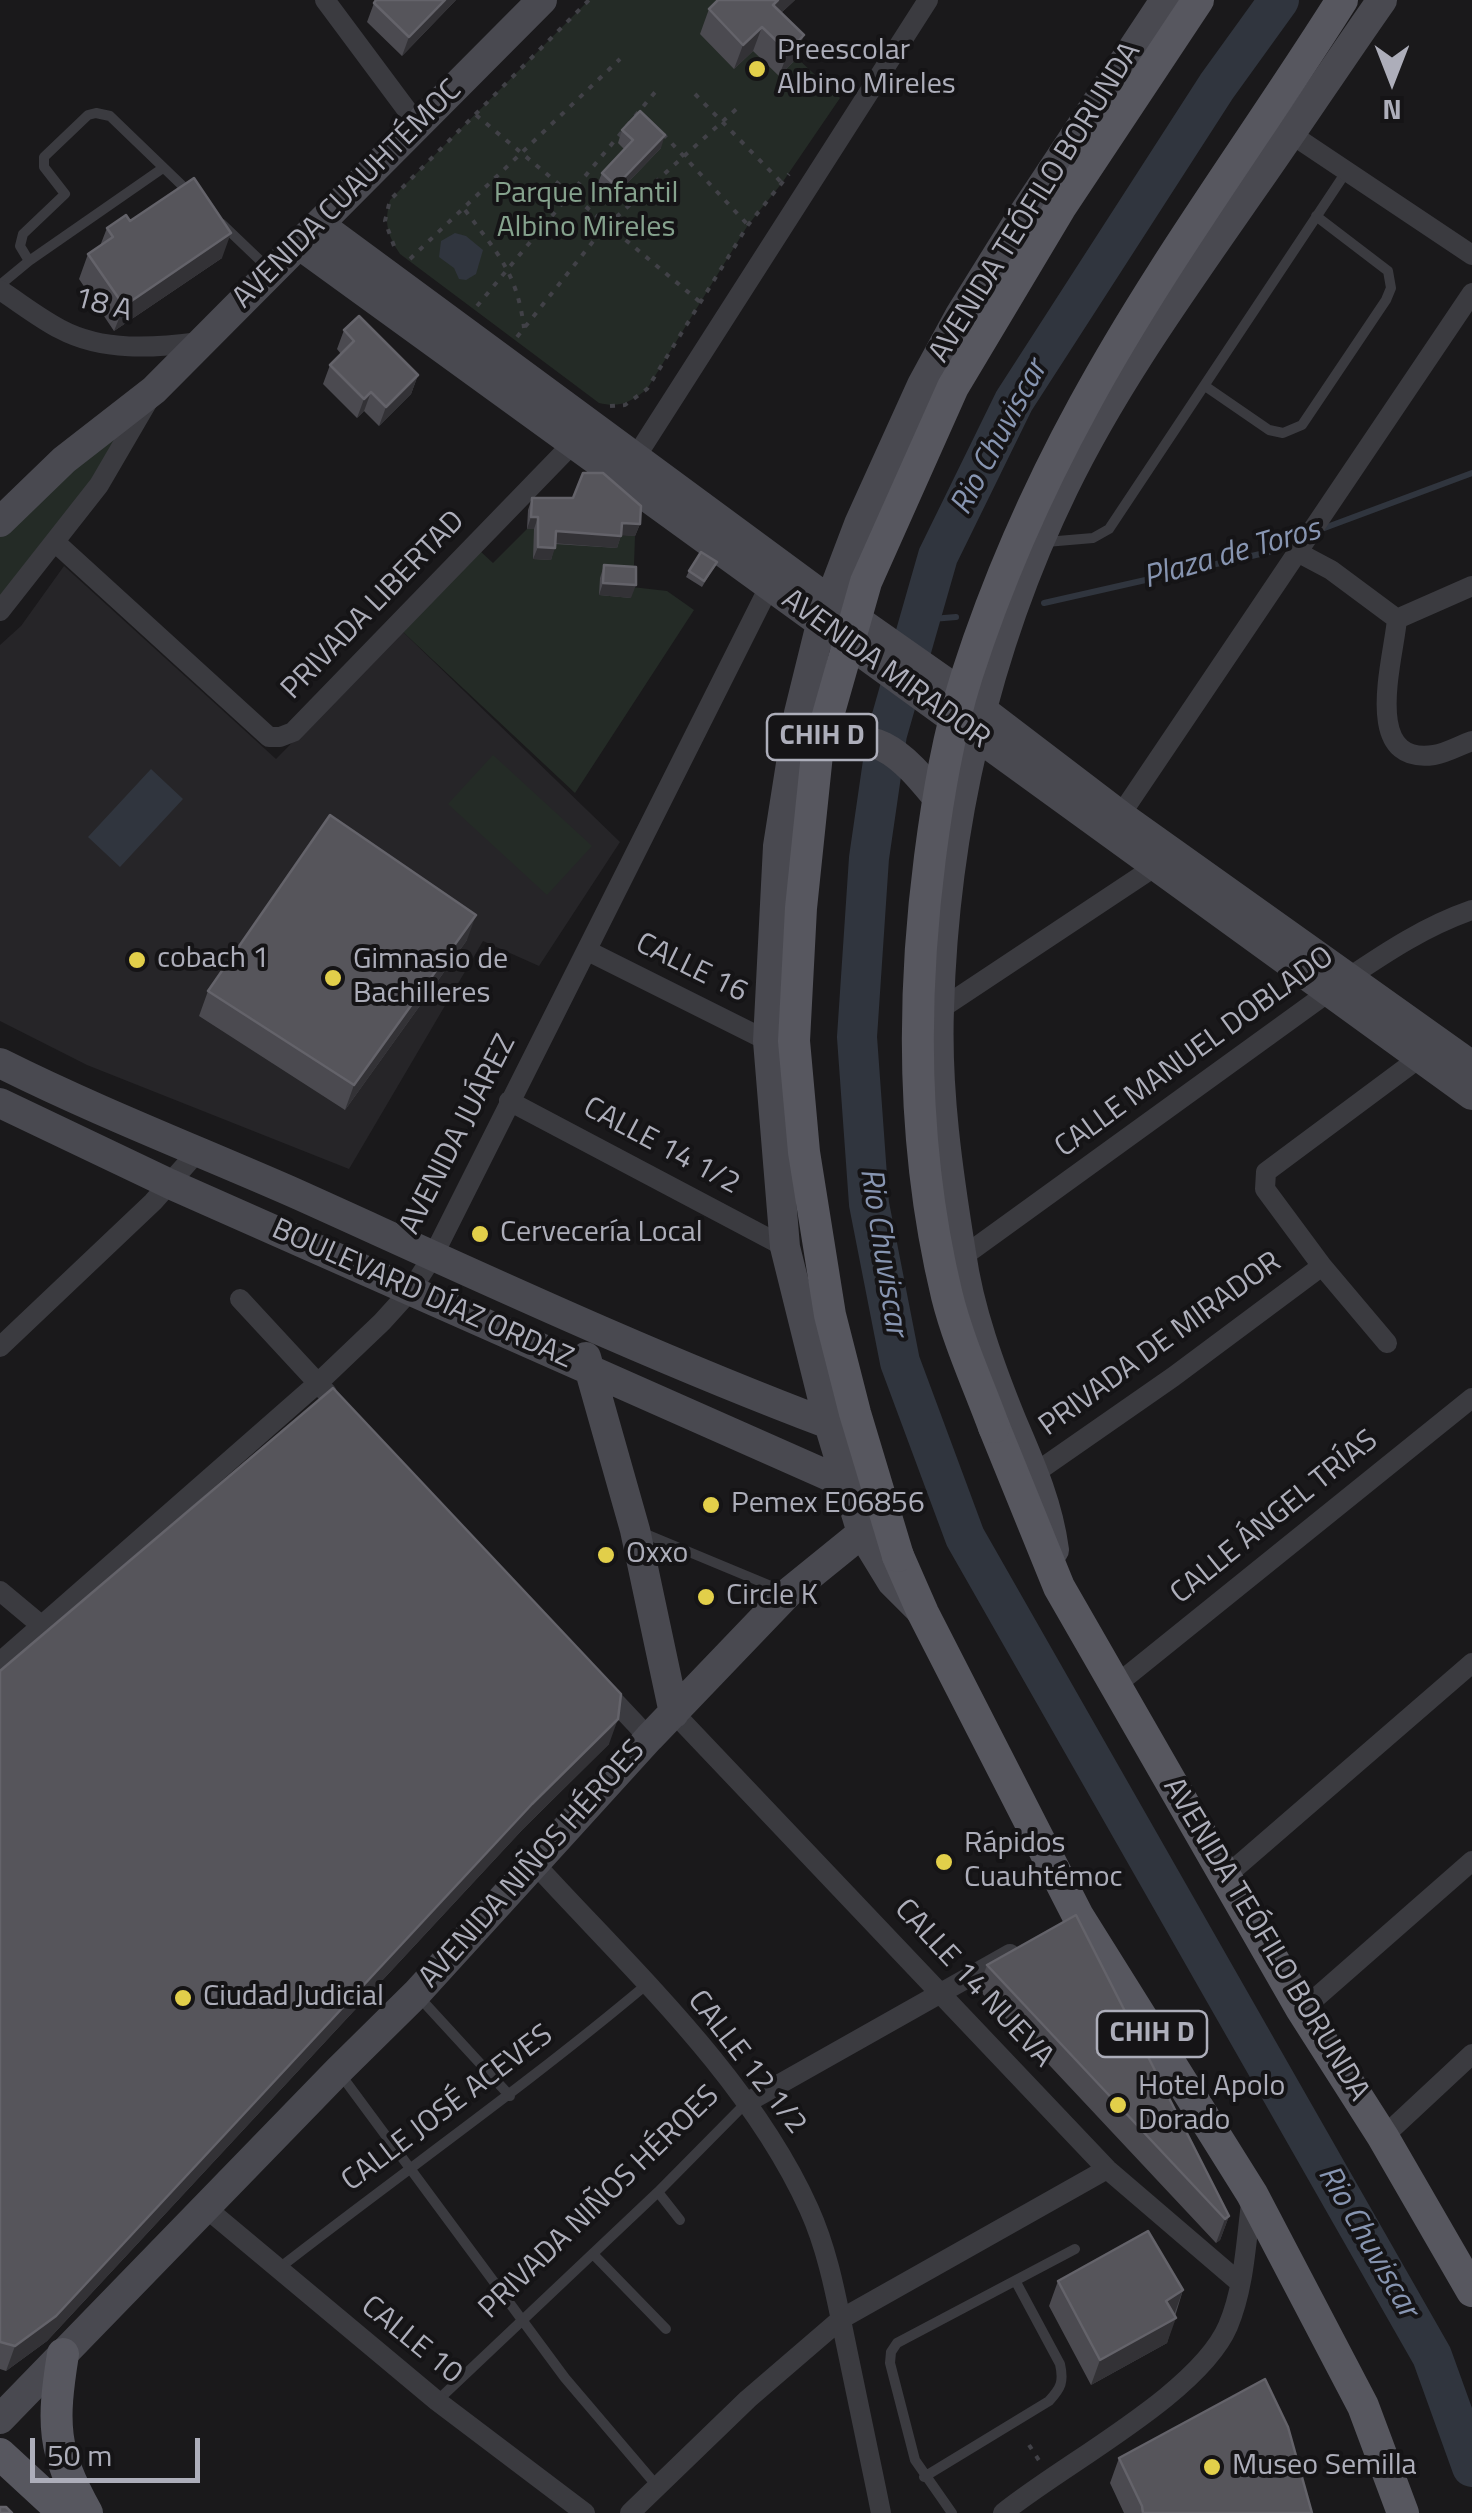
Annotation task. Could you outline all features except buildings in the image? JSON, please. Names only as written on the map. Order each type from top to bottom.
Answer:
[{"type":"main road","name":"AVENIDA CUAUHTÉMOC","points":[[0,522],[64,460],[154,390],[542,0]]},
{"type":"main road","name":"CHIH D","points":[[1198,0],[1060,208],[953,386],[866,582],[817,754],[801,908],[794,1040],[804,1152],[830,1315],[898,1556],[1069,1920],[1252,2194],[1363,2406],[1403,2513]]},
{"type":"main road","name":"AVENIDA TEÓFILO BORUNDA","points":[[1059,1587],[1052,1532],[1034,1473],[975,1320],[961,1258],[945,1142],[939,1010],[956,821],[1008,623],[1064,487],[1106,407],[1382,0]]},
{"type":"main road","name":"AVENIDA TEÓFILO BORUNDA","points":[[1342,1],[1170,264],[1070,431],[1004,572],[967,677],[941,774],[915,1006],[921,1143],[948,1300],[1059,1587],[1302,2010],[1383,2138],[1472,2291]]},
{"type":"main road","name":"AVENIDA TEÓFILO BORUNDA","points":[[923,1613],[892,1582],[862,1533],[829,1424],[786,1247],[768,1040],[778,846],[799,713],[825,612],[890,455],[960,315],[1156,4]]},
{"type":"main road","name":"AVENIDA MIRADOR","points":[[310,235],[1430,1050],[1472,1095]]},
{"type":"main road","points":[[792,760],[848,737],[891,751],[912,767],[956,821]]},
{"type":"main road","name":"AVENIDA MIRADOR","points":[[1430,1050],[1472,1066]]},
{"type":"main road","name":"BOULEVARD DÍAZ ORDAZ","points":[[0,1064],[577,1321],[829,1424]]},
{"type":"main road","name":"BOULEVARD DÍAZ ORDAZ","points":[[0,1103],[170,1184],[845,1483]]},
{"type":"main road","points":[[577,1321],[635,1530],[674,1713]]},
{"type":"main road","name":"AVENIDA NIÑOS HÉROES","points":[[0,2419],[416,1994],[648,1738],[788,1593],[862,1533]]},
{"type":"main road","points":[[63,2354],[56,2395],[57,2442],[67,2478],[86,2513]]},
{"type":"main road","points":[[0,2454],[64,2513]]},
{"type":"street","points":[[326,0],[418,125]]},
{"type":"street","points":[[629,468],[928,0]]},
{"type":"street","points":[[1291,134],[1472,255]]},
{"type":"street","name":"18 A","points":[[0,287],[63,330],[108,345],[154,348],[200,342]]},
{"type":"street","points":[[1115,824],[1472,292]]},
{"type":"street","points":[[0,612],[98,486],[154,390]]},
{"type":"street","name":"PRIVADA LIBERTAD","points":[[55,542],[270,736],[280,737],[293,732],[582,434]]},
{"type":"street","points":[[1300,553],[1331,570],[1398,619]]},
{"type":"street","name":"AVENIDA JUÁREZ","points":[[0,1662],[318,1383],[411,1290],[433,1256],[508,1100],[588,952],[775,575]]},
{"type":"street","points":[[1398,619],[1472,586]]},
{"type":"street","points":[[1398,619],[1385,709],[1389,735],[1417,754],[1435,755],[1472,741]]},
{"type":"street","points":[[939,1010],[1166,861]]},
{"type":"street","name":"CALLE MANUEL DOBLADO","points":[[961,1258],[1339,985],[1413,936],[1472,910]]},
{"type":"street","name":"CALLE 16","points":[[588,952],[768,1040]]},
{"type":"street","name":"PRIVADA DE MIRADOR","points":[[1387,1343],[1322,1266],[1266,1189],[1266,1172],[1430,1050]]},
{"type":"street","name":"CALLE 14 1/2","points":[[508,1100],[786,1247]]},
{"type":"street","points":[[0,1347],[170,1184],[199,1150]]},
{"type":"street","name":"PRIVADA DE MIRADOR","points":[[1034,1473],[1322,1266]]},
{"type":"street","points":[[240,1299],[344,1411]]},
{"type":"street","name":"CALLE ÁNGEL TRÍAS","points":[[1116,1685],[1472,1398]]},
{"type":"street","points":[[0,1591],[42,1626]]},
{"type":"street","points":[[1226,1876],[1472,1664]]},
{"type":"street","points":[[582,1666],[648,1738]]},
{"type":"street","name":"CALLE 14 NUEVA","points":[[674,1713],[1106,2169],[1240,2283]]},
{"type":"street","points":[[1302,2010],[1472,1861]]},
{"type":"street","name":"CALLE 12 1/2","points":[[535,1864],[646,1985],[746,2103],[781,2154],[810,2210],[826,2256],[881,2513]]},
{"type":"street","name":"PRIVADA NIÑOS HÉROES","points":[[746,2103],[1026,1944]]},
{"type":"street","points":[[1383,2138],[1472,2054]]},
{"type":"street","points":[[630,2513],[748,2399],[841,2319],[1106,2169]]},
{"type":"street","points":[[1004,2513],[1130,2422],[1210,2355],[1228,2326],[1240,2283],[1252,2194]]},
{"type":"street","name":"CALLE 10","points":[[206,2208],[437,2401],[586,2513]]},
{"type":"lane","points":[[28,261],[20,246],[22,234],[65,194],[44,167],[44,158],[96,113],[110,116],[204,207]]},
{"type":"lane","points":[[0,287],[28,261],[164,168]]},
{"type":"lane","points":[[1040,542],[1092,538],[1109,528],[1346,172]]},
{"type":"lane","points":[[1204,386],[1269,430],[1283,433],[1302,426],[1386,300],[1391,288],[1388,271],[1316,216]]},
{"type":"lane","points":[[218,220],[272,272]]},
{"type":"lane","points":[[635,1530],[788,1593]]},
{"type":"lane","name":"CALLE JOSÉ ACEVES","points":[[277,2269],[407,2168],[510,2096],[646,1985]]},
{"type":"lane","points":[[416,1994],[510,2096]]},
{"type":"lane","points":[[338,2070],[565,2378],[657,2486]]},
{"type":"lane","name":"PRIVADA NIÑOS HÉROES","points":[[437,2401],[746,2103]]},
{"type":"lane","points":[[658,2192],[680,2220]]},
{"type":"lane","points":[[952,2513],[924,2477],[909,2442],[890,2363],[891,2352],[897,2343],[1074,2249]]},
{"type":"lane","points":[[593,2254],[666,2329]]},
{"type":"lane","points":[[924,2477],[1049,2401],[1060,2389],[1060,2364],[1016,2282]]},
{"type":"path","points":[[589,0],[390,200],[385,221],[389,238],[408,260],[620,59]]},
{"type":"path","points":[[474,310],[656,91]]},
{"type":"path","points":[[696,94],[782,184]]},
{"type":"path","points":[[514,340],[610,224],[742,104]]},
{"type":"path","points":[[640,110],[651,122]]},
{"type":"path","points":[[476,115],[700,302]]},
{"type":"path","points":[[662,134],[748,225]]},
{"type":"path","points":[[646,389],[748,225],[791,170]]},
{"type":"path","points":[[464,210],[508,267],[521,304],[524,329]]},
{"type":"shaded area","points":[[455,233],[466,236],[483,250],[476,274],[466,280],[459,279],[454,268],[439,257],[441,241]]},
{"type":"shaded area","points":[[64,566],[276,759],[402,631],[620,842],[539,966],[483,941],[349,1169],[87,1065],[0,1021],[0,645],[21,626]]},
{"type":"shaded area","points":[[151,769],[183,799],[120,867],[88,837]]},
{"type":"green space","name":"Parque Infantil Albino Mireles","points":[[589,0],[717,0],[758,39],[768,31],[840,98],[748,225],[647,389],[613,405],[599,403],[400,254],[387,222],[390,200]]},
{"type":"green space","points":[[154,390],[0,617],[0,522]]},
{"type":"green space","points":[[527,529],[534,529],[534,559],[551,559],[552,543],[635,536],[634,565],[625,579],[632,587],[667,591],[694,610],[575,793],[402,631],[480,551],[493,563]]},
{"type":"green space","points":[[493,755],[592,846],[547,895],[448,804]]},
{"type":"waterway","name":"Rio Chuviscar","points":[[1279,0],[1217,86],[1014,401],[938,556],[887,734],[869,858],[857,1037],[869,1204],[900,1362],[965,1537],[1432,2356],[1472,2467]]},
{"type":"waterway","name":"Plaza de Toros","points":[[1319,530],[1472,473]]},
{"type":"waterway","name":"Plaza de Toros","points":[[1044,603],[1269,552],[1298,539]]},
{"type":"waterway","name":"Plaza de Toros","points":[[920,620],[956,617]]},
{"type":"place","name":"Preescolar Albino Mireles","points":[[757,69]]},
{"type":"place","name":"cobach 1","points":[[137,960]]},
{"type":"place","name":"Gimnasio de Bachilleres","points":[[333,978]]},
{"type":"place","name":"Cervecería Local","points":[[480,1234]]},
{"type":"place","name":"Pemex E06856","points":[[711,1505]]},
{"type":"place","name":"Oxxo","points":[[606,1555]]},
{"type":"place","name":"Circle K","points":[[706,1597]]},
{"type":"place","name":"Rápidos Cuauhtémoc","points":[[944,1862]]},
{"type":"place","name":"Ciudad Judicial","points":[[183,1998]]},
{"type":"place","name":"Hotel Apolo Dorado","points":[[1118,2105]]},
{"type":"place","name":"Museo Semilla","points":[[1212,2467]]}]
